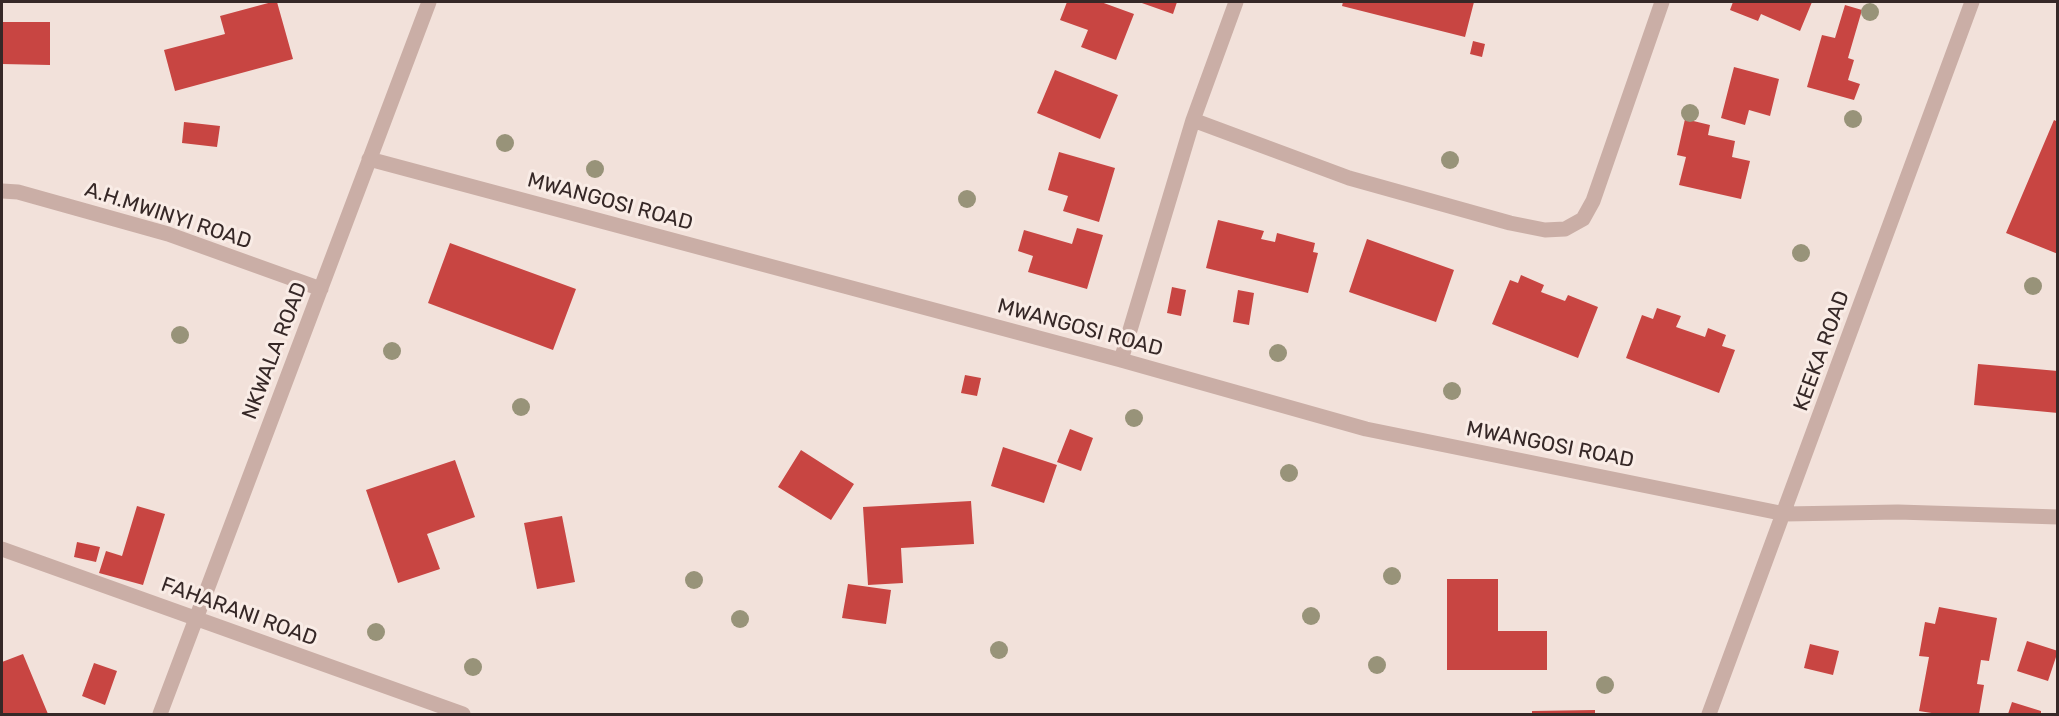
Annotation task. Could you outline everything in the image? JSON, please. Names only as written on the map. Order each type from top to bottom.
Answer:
[{"type":"street","name":"NKWALA ROAD","points":[[160,714],[429,2]]},
{"type":"street","points":[[1121,360],[1193,120],[1236,2]]},
{"type":"street","points":[[1193,120],[1348,178],[1510,223],[1545,230],[1565,229],[1583,219],[1593,201],[1662,2]]},
{"type":"street","name":"KEEKA ROAD","points":[[1709,714],[1785,514],[1972,2]]},
{"type":"street","name":"MWANGOSI ROAD","points":[[369,159],[1121,360],[1366,429],[1785,514],[1898,512],[2058,517]]},
{"type":"street","name":"A.H.MWINYI ROAD","points":[[2,191],[18,192],[168,234],[321,289]]},
{"type":"street","name":"FAHARANI ROAD","points":[[2,549],[463,714]]},
{"type":"building","points":[[277,2],[293,59],[175,91],[164,50],[225,34],[220,16]]},
{"type":"building","points":[[1067,2],[1101,2],[1134,14],[1116,60],[1081,47],[1088,30],[1060,20]]},
{"type":"building","points":[[1139,2],[1177,2],[1173,14]]},
{"type":"building","points":[[1343,2],[1474,2],[1465,37],[1342,6]]},
{"type":"building","points":[[1733,2],[1812,2],[1800,31],[1761,14],[1758,21],[1730,10]]},
{"type":"building","points":[[1845,5],[1862,10],[1848,58],[1854,60],[1848,80],[1860,84],[1854,100],[1807,87],[1822,35],[1835,38]]},
{"type":"building","points":[[2,22],[50,22],[50,65],[2,64]]},
{"type":"building","points":[[1473,41],[1485,44],[1482,57],[1470,54]]},
{"type":"building","points":[[1734,67],[1779,79],[1770,116],[1749,110],[1745,125],[1721,118]]},
{"type":"building","points":[[1055,70],[1118,95],[1100,139],[1037,113]]},
{"type":"building","points":[[1685,119],[1710,125],[1708,135],[1735,141],[1732,157],[1750,161],[1741,199],[1679,185],[1686,157],[1677,155]]},
{"type":"building","points":[[2054,120],[2058,122],[2058,254],[2006,233]]},
{"type":"building","points":[[184,122],[220,126],[217,147],[182,143]]},
{"type":"building","points":[[1059,152],[1115,168],[1099,222],[1063,211],[1068,196],[1048,190]]},
{"type":"building","points":[[1218,220],[1264,231],[1261,239],[1275,242],[1277,233],[1315,243],[1313,252],[1318,253],[1308,293],[1206,268]]},
{"type":"building","points":[[1077,228],[1103,235],[1087,289],[1028,272],[1033,256],[1018,251],[1024,230],[1072,244]]},
{"type":"building","points":[[1367,239],[1454,270],[1436,322],[1349,292]]},
{"type":"building","points":[[450,243],[576,289],[553,350],[428,303]]},
{"type":"building","points":[[1521,275],[1544,285],[1541,292],[1565,301],[1568,295],[1598,307],[1578,358],[1492,324],[1510,280],[1518,283]]},
{"type":"building","points":[[1172,287],[1186,290],[1181,316],[1167,313]]},
{"type":"building","points":[[1238,290],[1254,293],[1249,325],[1233,322]]},
{"type":"building","points":[[1657,308],[1681,316],[1676,327],[1705,337],[1708,328],[1726,335],[1722,346],[1735,350],[1719,393],[1626,358],[1642,315],[1653,319]]},
{"type":"building","points":[[1978,364],[2058,371],[2058,413],[1974,405]]},
{"type":"building","points":[[965,375],[981,378],[977,396],[961,393]]},
{"type":"building","points":[[1070,429],[1093,438],[1081,471],[1057,462]]},
{"type":"building","points":[[1003,447],[1057,465],[1044,503],[991,486]]},
{"type":"building","points":[[801,450],[854,484],[831,520],[778,487]]},
{"type":"building","points":[[455,460],[475,517],[427,534],[440,569],[398,583],[366,490]]},
{"type":"building","points":[[971,501],[974,544],[901,548],[903,583],[868,585],[863,507]]},
{"type":"building","points":[[137,506],[165,514],[143,585],[99,573],[106,551],[122,556]]},
{"type":"building","points":[[562,516],[575,582],[537,589],[524,523]]},
{"type":"building","points":[[77,542],[100,547],[96,562],[74,557]]},
{"type":"building","points":[[1447,579],[1498,579],[1498,631],[1547,631],[1547,670],[1447,670]]},
{"type":"building","points":[[848,584],[891,590],[886,624],[842,618]]},
{"type":"building","points":[[1939,607],[1997,618],[1989,661],[1981,660],[1977,684],[1984,685],[1979,714],[1938,714],[1919,711],[1929,657],[1919,656],[1925,622],[1935,624]]},
{"type":"building","points":[[2027,641],[2058,651],[2048,681],[2017,671]]},
{"type":"building","points":[[1810,644],[1839,651],[1833,675],[1804,668]]},
{"type":"building","points":[[23,654],[48,714],[2,714],[2,662]]},
{"type":"building","points":[[94,663],[117,671],[105,705],[82,696]]},
{"type":"building","points":[[2012,702],[2041,711],[2041,714],[2008,714]]},
{"type":"building","points":[[1595,710],[1595,714],[1532,714],[1532,711]]}]
